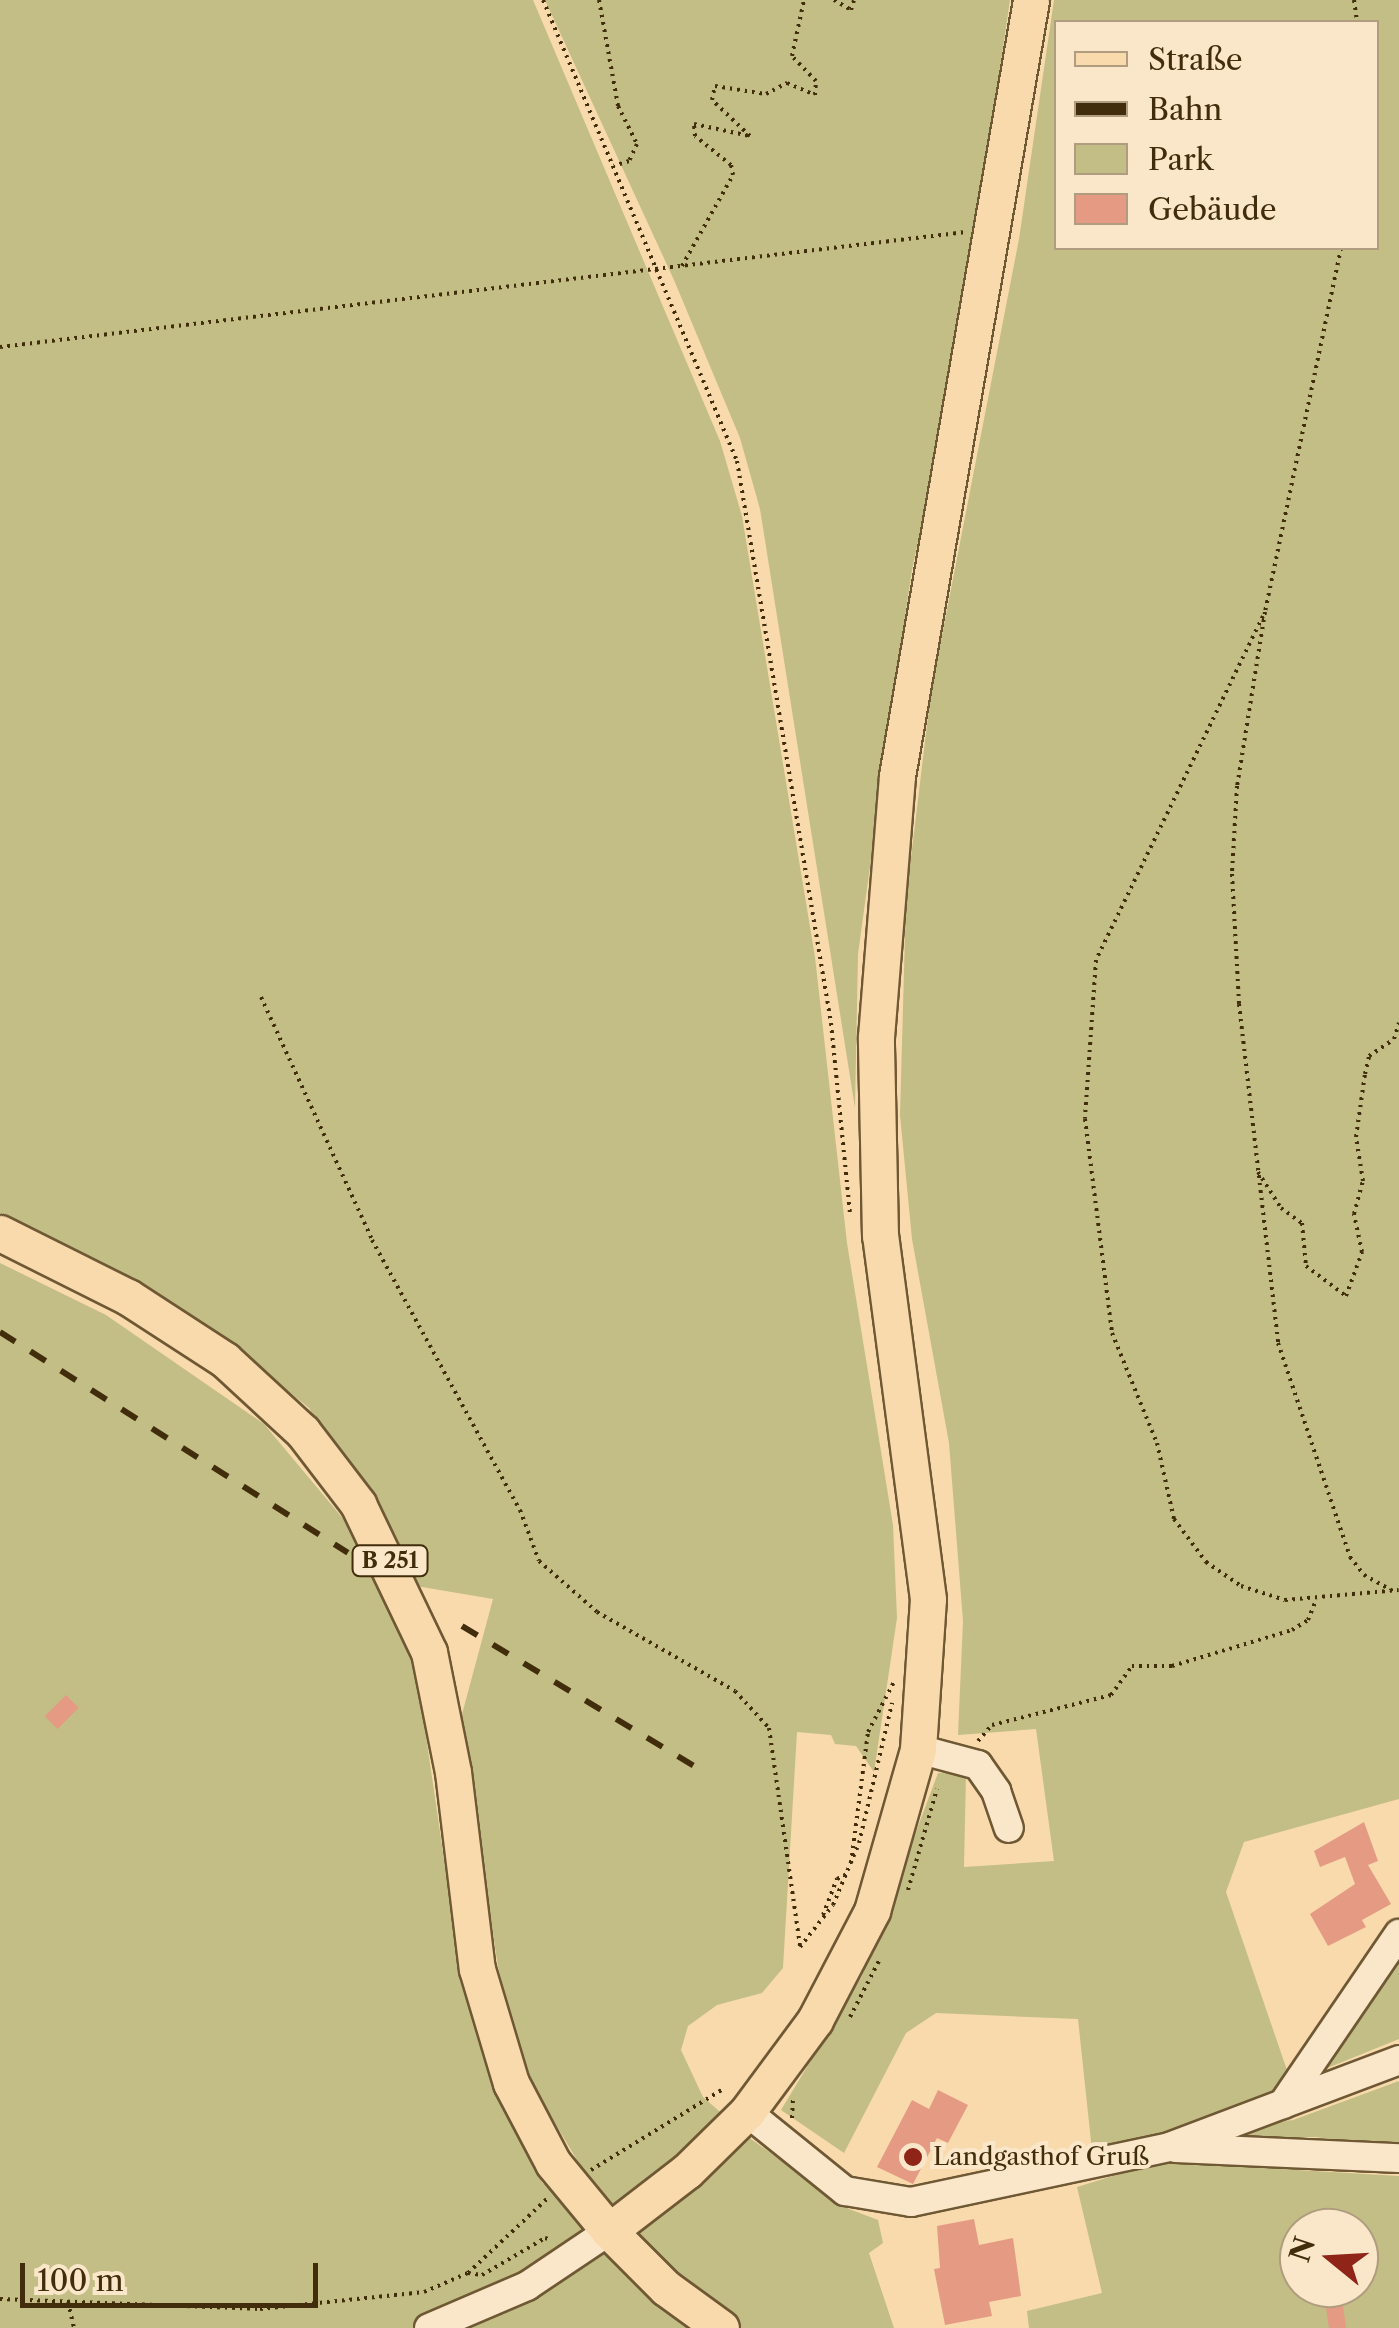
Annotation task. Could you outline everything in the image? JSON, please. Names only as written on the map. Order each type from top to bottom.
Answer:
[{"type":"main road","points":[[609,2231],[688,2170],[735,2101],[798,2046],[858,1942],[931,1751],[928,1599],[880,1236],[876,1037],[897,776],[1031,0]]},
{"type":"main road","name":"B 251","points":[[0,1233],[128,1296],[225,1360],[303,1432],[375,1531],[418,1624],[443,1712],[470,1929],[500,2054],[553,2162],[609,2231],[666,2288],[722,2328]]},
{"type":"street","points":[[931,1751],[985,1772],[1009,1828]]},
{"type":"street","points":[[1283,2104],[1399,1934]]},
{"type":"street","points":[[735,2101],[845,2190],[885,2201],[924,2200],[1169,2147],[1399,2060]]},
{"type":"street","points":[[1169,2147],[1399,2158]]},
{"type":"street","points":[[429,2328],[494,2316],[609,2231]]},
{"type":"path","points":[[544,0],[730,441],[749,512],[831,1024],[852,1223]]},
{"type":"path","points":[[598,0],[618,106],[636,144],[629,161],[614,166]]},
{"type":"path","points":[[682,266],[733,175],[731,165],[695,136],[694,124],[750,136],[712,100],[714,86],[766,94],[787,83],[815,95],[816,82],[792,56],[804,0]]},
{"type":"path","points":[[834,0],[851,10],[854,0]]},
{"type":"path","points":[[0,347],[963,233]]},
{"type":"path","points":[[1341,250],[1265,612],[1232,847],[1270,1301],[1303,1424],[1350,1556],[1364,1575],[1396,1591]]},
{"type":"path","points":[[1265,612],[1101,942],[1084,1119],[1112,1334],[1157,1443],[1174,1519],[1191,1548],[1241,1586],[1316,1600],[1396,1591]]},
{"type":"path","points":[[261,996],[372,1240],[520,1510],[539,1562],[597,1612],[735,1691],[769,1728],[800,1947],[821,1921],[851,1863],[874,1794],[896,1665]]},
{"type":"path","points":[[1256,1168],[1281,1208],[1302,1223],[1306,1266],[1346,1296],[1362,1252],[1354,1214],[1364,1181],[1356,1137],[1367,1064],[1394,1039],[1399,1023]]},
{"type":"path","points":[[905,1900],[931,1751],[971,1749],[992,1725],[1111,1695],[1132,1666],[1172,1666],[1292,1630],[1308,1620],[1316,1600]]},
{"type":"path","points":[[851,1863],[868,1732],[895,1680]]},
{"type":"path","points":[[840,2032],[886,1945]]},
{"type":"path","points":[[799,2090],[790,2110],[801,2129]]},
{"type":"path","points":[[587,2172],[735,2101]]},
{"type":"path","points":[[468,2274],[550,2196]]},
{"type":"path","points":[[0,2298],[260,2309],[319,2298],[403,2296],[468,2274],[482,2275],[545,2238],[570,2257]]},
{"type":"path","points":[[68,2302],[74,2328]]},
{"type":"green space","points":[[0,0],[533,0],[720,441],[742,516],[815,957],[847,1243],[893,1525],[897,1618],[874,1772],[856,1746],[835,1744],[831,1735],[797,1732],[783,1968],[762,1993],[717,2005],[688,2026],[681,2050],[703,2097],[751,2139],[849,2209],[878,2220],[883,2243],[869,2253],[894,2328],[0,2328],[0,1263],[106,1315],[264,1424],[345,1521],[416,1668],[461,1975],[495,2094],[543,2184],[580,2165],[527,2076],[498,1967],[461,1718],[493,1599],[416,1586],[309,1408],[209,1326],[0,1213]]},
{"type":"green space","points":[[545,0],[1010,0],[960,342],[912,570],[894,691],[858,954],[855,1108],[760,509],[740,438],[674,280]]},
{"type":"green space","points":[[1054,0],[1399,0],[1399,1799],[1244,1842],[1226,1892],[1290,2079],[1261,2102],[1093,2160],[1078,2019],[936,2013],[906,2033],[844,2153],[781,2110],[862,1976],[938,1773],[966,1774],[964,1867],[1054,1861],[1036,1729],[958,1735],[963,1621],[949,1443],[912,1239],[900,1115],[906,899],[931,692],[1019,239]]},
{"type":"green space","points":[[1399,1954],[1399,2039],[1320,2071]]},
{"type":"green space","points":[[1399,2081],[1399,2149],[1316,2137],[1238,2139],[1235,2128],[1293,2120]]},
{"type":"green space","points":[[1171,2158],[1292,2161],[1297,2170],[1399,2176],[1399,2328],[1029,2328],[1027,2311],[1102,2293],[1077,2187]]},
{"type":"building","points":[[66,1695],[79,1708],[58,1729],[45,1716]]},
{"type":"building","points":[[1364,1822],[1378,1861],[1368,1865],[1391,1904],[1362,1920],[1366,1927],[1328,1946],[1310,1914],[1355,1884],[1345,1857],[1320,1867],[1314,1851]]},
{"type":"building","points":[[938,2090],[968,2105],[948,2143],[937,2138],[913,2184],[877,2167],[912,2100],[929,2109]]},
{"type":"building","points":[[974,2219],[979,2245],[1013,2238],[1021,2296],[989,2302],[992,2316],[945,2325],[934,2269],[940,2268],[937,2226]]},
{"type":"building","points":[[1326,2308],[1343,2308],[1346,2328],[1329,2328]]},
{"type":"railway","points":[[0,1332],[348,1553]]},
{"type":"railway","points":[[462,1626],[709,1775]]},
{"type":"place","name":"Landgasthof Gruß","points":[[913,2157]]}]
